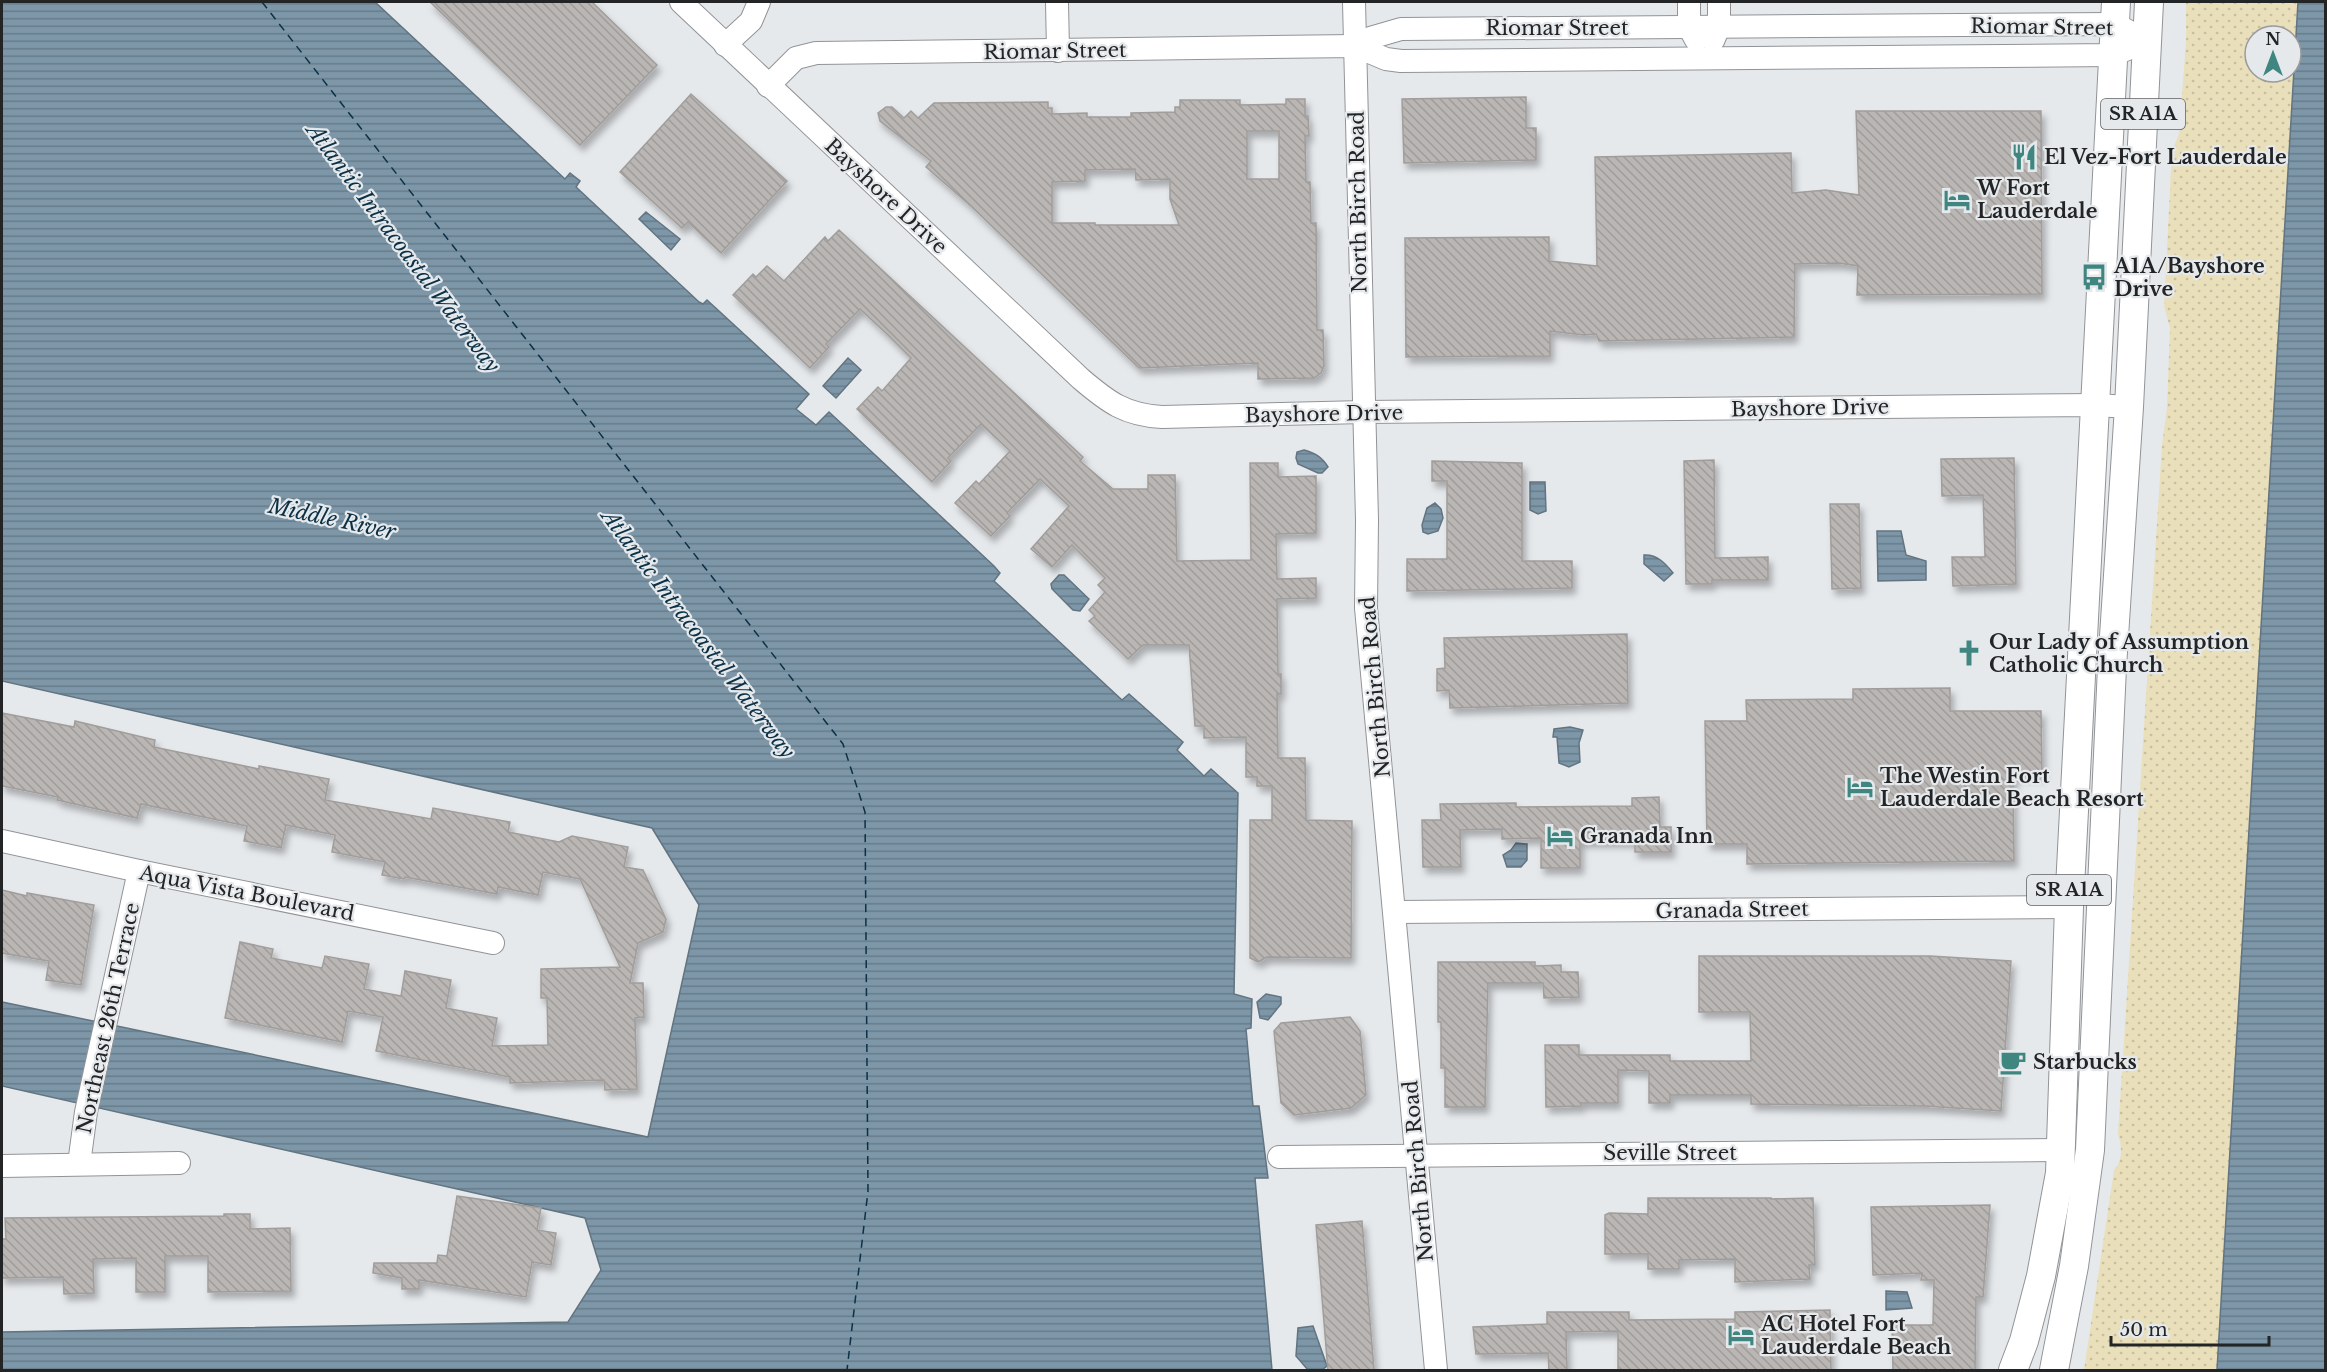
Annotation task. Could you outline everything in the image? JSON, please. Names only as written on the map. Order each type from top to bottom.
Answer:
[{"type":"main road","name":"SR A1A","points":[[2054,1371],[2074,1266],[2090,1150],[2112,667],[2129,407],[2149,2]]},
{"type":"main road","name":"SR A1A","points":[[2013,1371],[2042,1276],[2060,1173],[2068,907],[2115,13]]},
{"type":"street","name":"Bayshore Drive","points":[[681,2],[1081,379],[1112,404],[1144,416],[2096,405],[2129,407]]},
{"type":"street","points":[[725,45],[750,21],[759,2]]},
{"type":"street","points":[[1057,2],[1058,51]]},
{"type":"street","name":"North Birch Road","points":[[1354,2],[1367,520],[1366,608],[1436,1371]]},
{"type":"street","points":[[1689,2],[1689,27],[1706,59]]},
{"type":"street","points":[[1706,59],[1719,27],[1719,2]]},
{"type":"street","name":"Riomar Street","points":[[768,86],[796,58],[816,53],[1355,46],[1386,59],[1401,62],[2114,55],[2147,41],[2115,13],[1719,27],[1401,29],[1370,38],[1355,46]]},
{"type":"street","name":"Aqua Vista Boulevard","points":[[2,841],[493,943]]},
{"type":"street","name":"Northeast 26th Terrace","points":[[79,1164],[86,1112],[139,871]]},
{"type":"street","name":"Granada Street","points":[[1395,912],[2068,907]]},
{"type":"street","name":"Seville Street","points":[[1279,1157],[2061,1150]]},
{"type":"street","points":[[2,1166],[179,1163]]},
{"type":"sand","points":[[2186,2],[2298,2],[2297,24],[2243,24],[2243,84],[2293,84],[2217,1370],[2084,1370],[2114,1170],[2121,1153],[2118,1134],[2162,445],[2167,408],[2170,328],[2164,306],[2172,151],[2179,134],[2186,42]]},
{"type":"water","points":[[2,2],[375,2],[565,179],[570,173],[580,181],[576,187],[699,302],[703,304],[707,300],[809,394],[796,409],[816,425],[829,412],[994,566],[1000,573],[994,581],[1122,700],[1129,694],[1183,742],[1177,750],[1204,776],[1211,769],[1238,793],[1234,994],[1252,999],[1251,1028],[1246,1029],[1253,1106],[1259,1106],[1268,1178],[1255,1178],[1272,1370],[2,1370],[2,1332],[568,1322],[601,1270],[585,1218],[2,1086],[2,1002],[648,1137],[699,905],[652,828],[2,681]]},
{"type":"water","points":[[2298,2],[2326,2],[2325,1370],[2217,1370],[2293,84],[2303,84],[2303,24],[2297,24]]},
{"type":"water","points":[[646,212],[680,239],[671,250],[639,219]]},
{"type":"water","points":[[848,358],[861,370],[836,398],[823,386]]},
{"type":"water","points":[[1304,450],[1318,456],[1328,467],[1322,473],[1318,473],[1298,464],[1297,452]]},
{"type":"water","points":[[1530,482],[1545,482],[1546,511],[1538,514],[1530,510]]},
{"type":"water","points":[[1435,503],[1441,509],[1443,518],[1438,531],[1428,534],[1423,532],[1422,525],[1427,508]]},
{"type":"water","points":[[1877,531],[1901,531],[1906,555],[1926,561],[1926,580],[1878,581]]},
{"type":"water","points":[[1644,555],[1657,558],[1673,573],[1664,581],[1644,564]]},
{"type":"water","points":[[1059,575],[1064,575],[1089,599],[1080,611],[1073,610],[1052,589],[1051,584]]},
{"type":"water","points":[[1570,727],[1583,730],[1579,743],[1580,762],[1569,767],[1559,763],[1557,737],[1553,737],[1554,729]]},
{"type":"water","points":[[1516,843],[1527,844],[1527,860],[1521,867],[1507,867],[1503,855]]},
{"type":"water","points":[[1266,994],[1281,997],[1281,1004],[1268,1020],[1260,1018],[1257,1002]]},
{"type":"water","points":[[1886,1291],[1907,1292],[1912,1308],[1886,1310]]},
{"type":"water","points":[[1313,1326],[1327,1366],[1322,1370],[1308,1370],[1296,1356],[1298,1328]]},
{"type":"building","points":[[430,2],[592,2],[657,65],[580,145]]},
{"type":"building","points":[[691,94],[787,181],[721,253],[688,222],[682,228],[620,172]]},
{"type":"building","points":[[1526,97],[1526,128],[1536,128],[1536,160],[1404,163],[1402,99]]},
{"type":"building","points":[[1286,99],[1305,99],[1305,116],[1308,116],[1309,136],[1305,136],[1306,182],[1310,182],[1311,223],[1316,223],[1317,330],[1323,330],[1324,366],[1321,373],[1314,378],[1258,379],[1258,363],[1139,368],[971,206],[926,167],[931,161],[880,121],[878,113],[886,107],[892,107],[904,118],[911,111],[918,118],[934,103],[1048,102],[1048,108],[1052,108],[1052,114],[1087,113],[1087,117],[1131,117],[1131,113],[1175,112],[1175,107],[1180,107],[1180,100],[1240,100],[1240,105],[1286,104]],"holes":[[[1247,131],[1279,131],[1279,179],[1247,179]],[[1135,169],[1136,180],[1170,179],[1170,199],[1179,225],[1052,223],[1052,182],[1085,181],[1085,170]]]},
{"type":"building","points":[[1856,111],[2041,111],[2042,294],[1857,295],[1858,266],[1839,263],[1795,264],[1794,337],[1599,341],[1596,334],[1550,331],[1550,356],[1406,357],[1405,238],[1549,237],[1549,261],[1597,266],[1595,157],[1791,153],[1792,193],[1826,190],[1859,195]]},
{"type":"building","points":[[839,230],[1083,457],[1080,461],[1113,489],[1148,489],[1148,475],[1175,475],[1177,561],[1251,560],[1250,463],[1278,463],[1278,477],[1316,476],[1316,533],[1276,534],[1277,579],[1316,578],[1316,598],[1277,599],[1278,674],[1281,674],[1281,694],[1277,694],[1278,758],[1305,758],[1306,820],[1352,821],[1351,958],[1267,957],[1258,962],[1250,958],[1250,820],[1272,820],[1272,786],[1257,786],[1257,777],[1246,777],[1246,737],[1204,738],[1204,726],[1195,726],[1189,645],[1143,645],[1128,659],[1089,621],[1095,616],[1089,610],[1105,592],[1098,585],[1105,578],[1072,545],[1052,567],[1031,549],[1069,506],[1040,479],[1007,513],[1010,516],[991,536],[955,503],[976,481],[979,484],[1010,451],[981,424],[948,458],[951,461],[932,482],[857,409],[878,387],[882,391],[911,358],[888,335],[860,309],[826,344],[829,347],[810,368],[733,295],[753,274],[756,277],[767,266],[784,281],[825,237],[828,241]]},
{"type":"building","points":[[2014,458],[2016,584],[1953,586],[1952,557],[1985,557],[1983,495],[1942,496],[1941,459]]},
{"type":"building","points":[[1714,460],[1715,558],[1768,557],[1768,580],[1712,580],[1712,584],[1686,584],[1684,461]]},
{"type":"building","points":[[1432,461],[1522,463],[1522,561],[1572,561],[1572,588],[1407,591],[1407,559],[1447,559],[1447,481],[1432,481]]},
{"type":"building","points":[[1830,504],[1859,504],[1861,588],[1832,589]]},
{"type":"building","points":[[1627,634],[1628,703],[1450,708],[1449,690],[1437,691],[1437,669],[1445,668],[1444,638]]},
{"type":"building","name":"The Westin Fort Lauderdale Beach Resort","points":[[1950,688],[1950,711],[2041,711],[2042,775],[2013,775],[2014,861],[1747,864],[1747,844],[1707,844],[1705,721],[1747,721],[1746,700],[1853,699],[1853,689]]},
{"type":"building","points":[[2,713],[74,727],[75,721],[155,740],[154,747],[259,769],[259,766],[329,779],[325,800],[431,819],[433,808],[510,822],[508,832],[559,842],[572,836],[628,847],[624,867],[643,870],[666,919],[663,932],[638,943],[630,983],[643,983],[644,1017],[635,1018],[637,1089],[605,1090],[604,1080],[510,1083],[510,1077],[376,1051],[383,1017],[348,1011],[342,1042],[225,1018],[240,942],[273,949],[271,958],[322,968],[325,956],[369,964],[364,989],[401,996],[405,971],[451,980],[446,1008],[497,1018],[492,1046],[548,1045],[547,998],[541,998],[541,969],[620,967],[580,879],[543,872],[538,895],[498,887],[497,894],[382,875],[385,862],[332,852],[335,835],[286,825],[281,848],[244,841],[247,826],[141,804],[137,818],[57,800],[58,797],[2,786]]},
{"type":"building","points":[[1659,797],[1660,827],[1671,827],[1671,852],[1635,852],[1635,841],[1580,841],[1580,868],[1541,868],[1541,838],[1502,839],[1502,829],[1460,830],[1461,867],[1423,867],[1422,820],[1441,820],[1440,804],[1516,803],[1516,807],[1632,806],[1632,798]]},
{"type":"building","points":[[2,890],[27,896],[27,893],[94,905],[81,985],[46,980],[49,961],[2,953]]},
{"type":"building","points":[[1699,956],[1930,956],[2011,961],[2001,1111],[1925,1106],[1751,1104],[1751,1095],[1670,1095],[1670,1103],[1649,1103],[1649,1071],[1618,1070],[1618,1103],[1581,1103],[1581,1106],[1546,1107],[1545,1045],[1579,1045],[1579,1055],[1670,1055],[1670,1061],[1751,1061],[1750,1012],[1699,1012]]},
{"type":"building","points":[[1438,962],[1535,962],[1535,966],[1561,965],[1561,972],[1578,972],[1579,997],[1544,998],[1543,983],[1488,983],[1485,1107],[1445,1107],[1445,1068],[1441,1068],[1441,1022],[1438,1022]]},
{"type":"building","points":[[1350,1017],[1360,1031],[1366,1095],[1351,1108],[1294,1115],[1281,1103],[1274,1031],[1281,1023]]},
{"type":"building","points":[[457,1196],[541,1208],[537,1230],[556,1233],[551,1265],[532,1262],[526,1297],[419,1280],[419,1289],[402,1289],[402,1278],[373,1273],[374,1263],[437,1263],[438,1255],[447,1256]]},
{"type":"building","points":[[1648,1198],[1813,1198],[1815,1265],[1809,1265],[1810,1279],[1735,1282],[1735,1259],[1679,1260],[1679,1269],[1648,1269],[1648,1254],[1605,1254],[1605,1215],[1609,1213],[1648,1214]]},
{"type":"building","points":[[1990,1205],[1983,1297],[1976,1297],[1975,1371],[1893,1371],[1892,1325],[1933,1325],[1934,1280],[1921,1280],[1922,1273],[1873,1275],[1871,1207]]},
{"type":"building","points":[[224,1214],[250,1214],[250,1229],[290,1228],[291,1291],[208,1292],[208,1256],[165,1256],[165,1292],[136,1292],[136,1258],[93,1259],[94,1293],[64,1294],[63,1277],[2,1278],[2,1239],[6,1239],[5,1218],[224,1216]]},
{"type":"building","points":[[1362,1221],[1374,1371],[1328,1371],[1316,1225]]},
{"type":"building","points":[[1830,1310],[1831,1371],[1618,1371],[1618,1331],[1566,1332],[1567,1371],[1549,1371],[1548,1353],[1476,1354],[1473,1327],[1547,1324],[1547,1312],[1629,1312],[1629,1320],[1735,1319],[1735,1312]]},
{"type":"ferry route","points":[[262,2],[843,744],[865,812],[868,1191],[847,1370]]},
{"type":"place","name":"El Vez-Fort Lauderdale","points":[[2024,157]]},
{"type":"place","name":"W Fort Lauderdale","points":[[1957,200]]},
{"type":"place","name":"A1A/Bayshore Drive","points":[[2094,277]]},
{"type":"place","name":"Our Lady of Assumption Catholic Church","points":[[1969,653]]},
{"type":"place","name":"The Westin Fort Lauderdale Beach Resort","points":[[1860,787]]},
{"type":"place","name":"Granada Inn","points":[[1560,836]]},
{"type":"place","name":"Starbucks","points":[[2013,1062]]},
{"type":"place","name":"AC Hotel Fort Lauderdale Beach","points":[[1741,1335]]},
{"type":"water label","name":"Atlantic Intracoastal Waterway","points":[[403,248]]},
{"type":"water label","name":"Middle River","points":[[332,519]]},
{"type":"water label","name":"Atlantic Intracoastal Waterway","points":[[698,634]]}]
